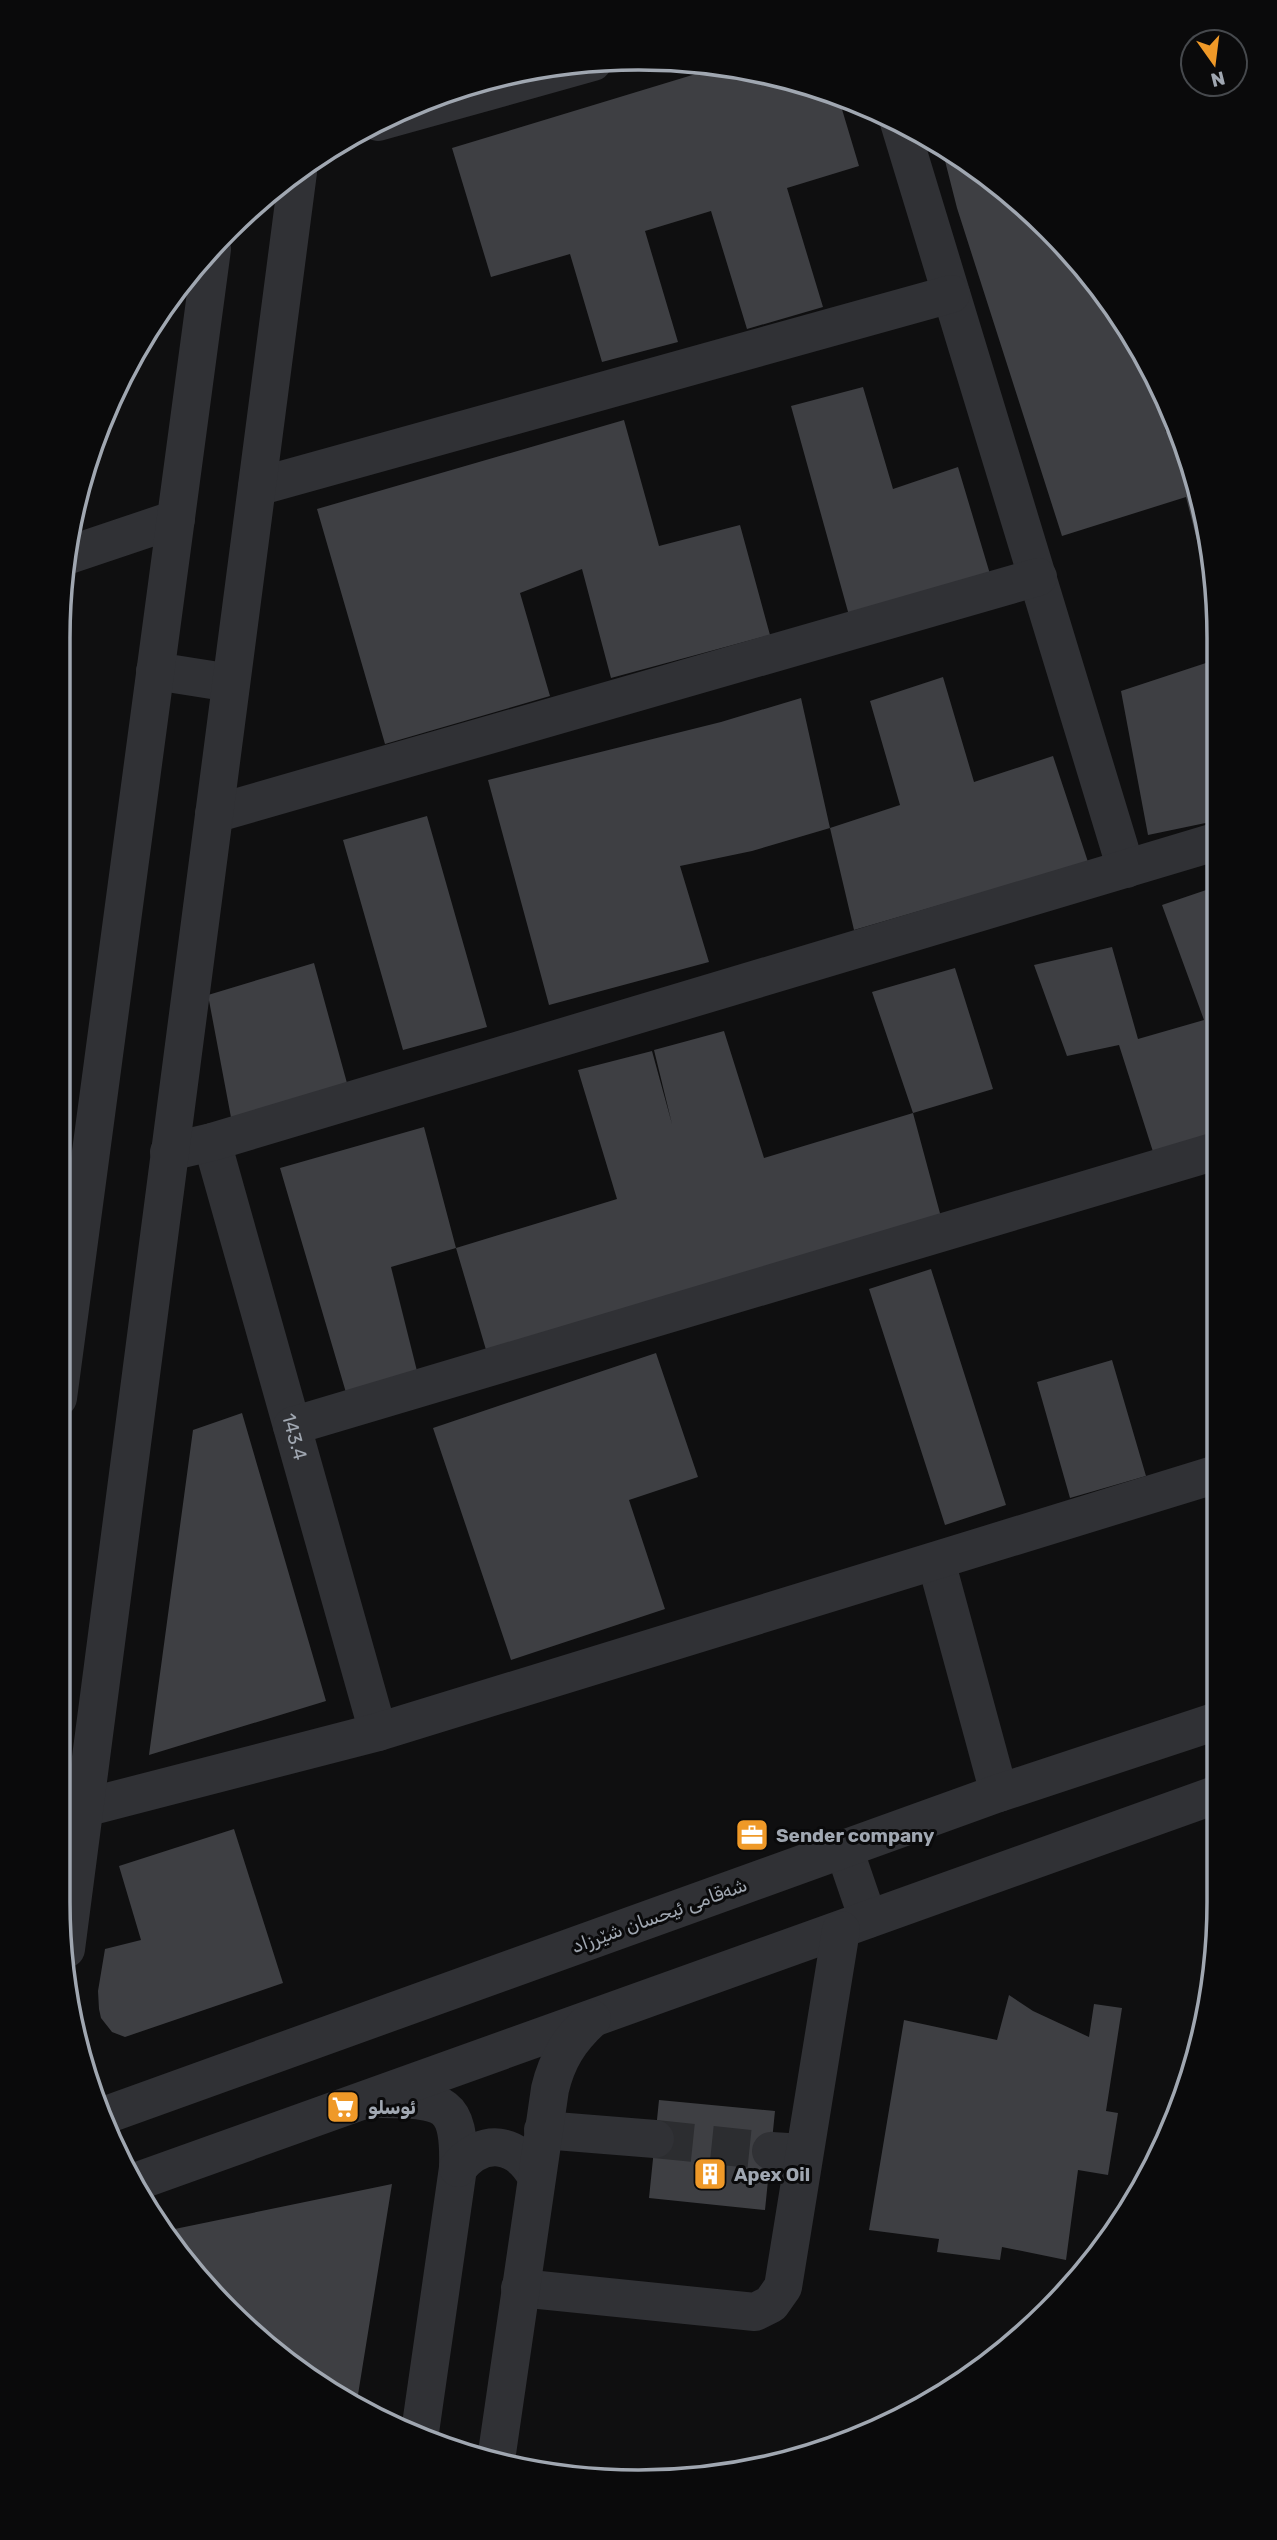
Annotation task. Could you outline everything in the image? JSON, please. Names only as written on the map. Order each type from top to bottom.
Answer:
[{"type":"street","points":[[451,102],[516,84]]},
{"type":"street","points":[[903,136],[1126,869]]},
{"type":"street","points":[[70,1915],[296,184]]},
{"type":"street","points":[[70,1308],[210,265]]},
{"type":"street","points":[[257,487],[951,294]]},
{"type":"street","points":[[78,547],[176,519]]},
{"type":"street","points":[[214,814],[1038,578]]},
{"type":"street","points":[[155,671],[231,684]]},
{"type":"street","points":[[169,1152],[212,1142],[1207,844]]},
{"type":"street","name":"143.4","points":[[212,1142],[378,1732]]},
{"type":"street","points":[[292,1426],[1207,1160]]},
{"type":"street","points":[[84,1808],[378,1732],[1207,1477]]},
{"type":"street","points":[[936,1561],[999,1793]]},
{"type":"street","name":"شەقامی ئیحسان شێرزاد","points":[[111,2113],[999,1793],[1207,1724]]},
{"type":"street","points":[[143,2179],[1207,1798]]},
{"type":"street","points":[[520,2288],[755,2312],[771,2304],[783,2287],[788,2152],[855,1925],[844,1849]]},
{"type":"street","points":[[497,2452],[536,2176],[555,2069],[576,2033],[592,2019]]},
{"type":"street","points":[[367,2099],[425,2101],[446,2111],[457,2130],[458,2168],[421,2427]]},
{"type":"street","points":[[106,2100],[139,2103]]},
{"type":"street","points":[[543,2130],[655,2139]]},
{"type":"street","points":[[458,2168],[466,2158],[479,2151],[492,2147],[506,2148],[519,2154],[536,2176]]},
{"type":"building","points":[[698,73],[786,89],[841,108],[859,166],[787,188],[823,307],[747,329],[711,211],[645,231],[678,342],[602,362],[570,254],[491,277],[452,148]]},
{"type":"building","points":[[945,160],[985,187],[1013,211],[1090,292],[1131,354],[1159,411],[1188,491],[1200,552],[1186,497],[1062,536],[957,208]]},
{"type":"building","points":[[863,387],[893,489],[958,467],[990,574],[850,619],[791,406]]},
{"type":"building","points":[[624,420],[659,546],[740,525],[770,635],[611,678],[582,569],[520,593],[550,696],[385,744],[317,509]]},
{"type":"building","points":[[1207,663],[1207,823],[1148,835],[1121,691]]},
{"type":"building","points":[[943,677],[974,782],[1053,756],[1088,862],[854,930],[830,828],[900,805],[870,701]]},
{"type":"building","points":[[801,698],[830,828],[752,851],[680,866],[709,962],[549,1005],[488,780],[721,722]]},
{"type":"building","points":[[427,816],[487,1027],[403,1050],[343,840]]},
{"type":"building","points":[[1207,890],[1207,1143],[1155,1158],[1119,1045],[1067,1056],[1034,965],[1112,947],[1138,1039],[1204,1020],[1162,905]]},
{"type":"building","points":[[314,963],[350,1094],[233,1128],[208,995]]},
{"type":"building","points":[[955,968],[993,1089],[913,1113],[872,992]]},
{"type":"building","points":[[724,1031],[764,1158],[913,1113],[941,1217],[489,1360],[456,1248],[617,1199],[578,1070],[652,1051],[672,1124],[654,1050]]},
{"type":"building","points":[[424,1127],[456,1248],[391,1267],[419,1379],[347,1396],[280,1168]]},
{"type":"building","points":[[931,1269],[1006,1505],[945,1525],[869,1289]]},
{"type":"building","points":[[656,1353],[698,1477],[629,1500],[665,1609],[511,1660],[433,1428]]},
{"type":"building","points":[[1112,1360],[1146,1476],[1070,1498],[1037,1382]]},
{"type":"building","points":[[242,1413],[326,1701],[149,1755],[193,1430]]},
{"type":"building","points":[[234,1829],[283,1983],[125,2037],[112,2032],[101,2018],[99,2009],[98,1991],[105,1949],[141,1940],[119,1866]]},
{"type":"building","points":[[1009,1995],[1033,2011],[1089,2037],[1094,2004],[1122,2008],[1106,2111],[1118,2113],[1108,2175],[1078,2170],[1066,2260],[1002,2247],[1000,2260],[937,2252],[939,2239],[869,2230],[904,2020],[997,2040]]},
{"type":"building","name":"Apex Oil","points":[[659,2100],[775,2111],[765,2210],[649,2198]]},
{"type":"building","points":[[392,2184],[358,2396],[292,2353],[264,2329],[211,2276],[174,2229]]},
{"type":"tunnel","points":[[655,2139],[771,2151]]},
{"type":"place","name":"Sender company","points":[[752,1835]]},
{"type":"place","name":"ئوسلو","points":[[343,2107]]},
{"type":"place","name":"Apex Oil","points":[[710,2174]]}]
